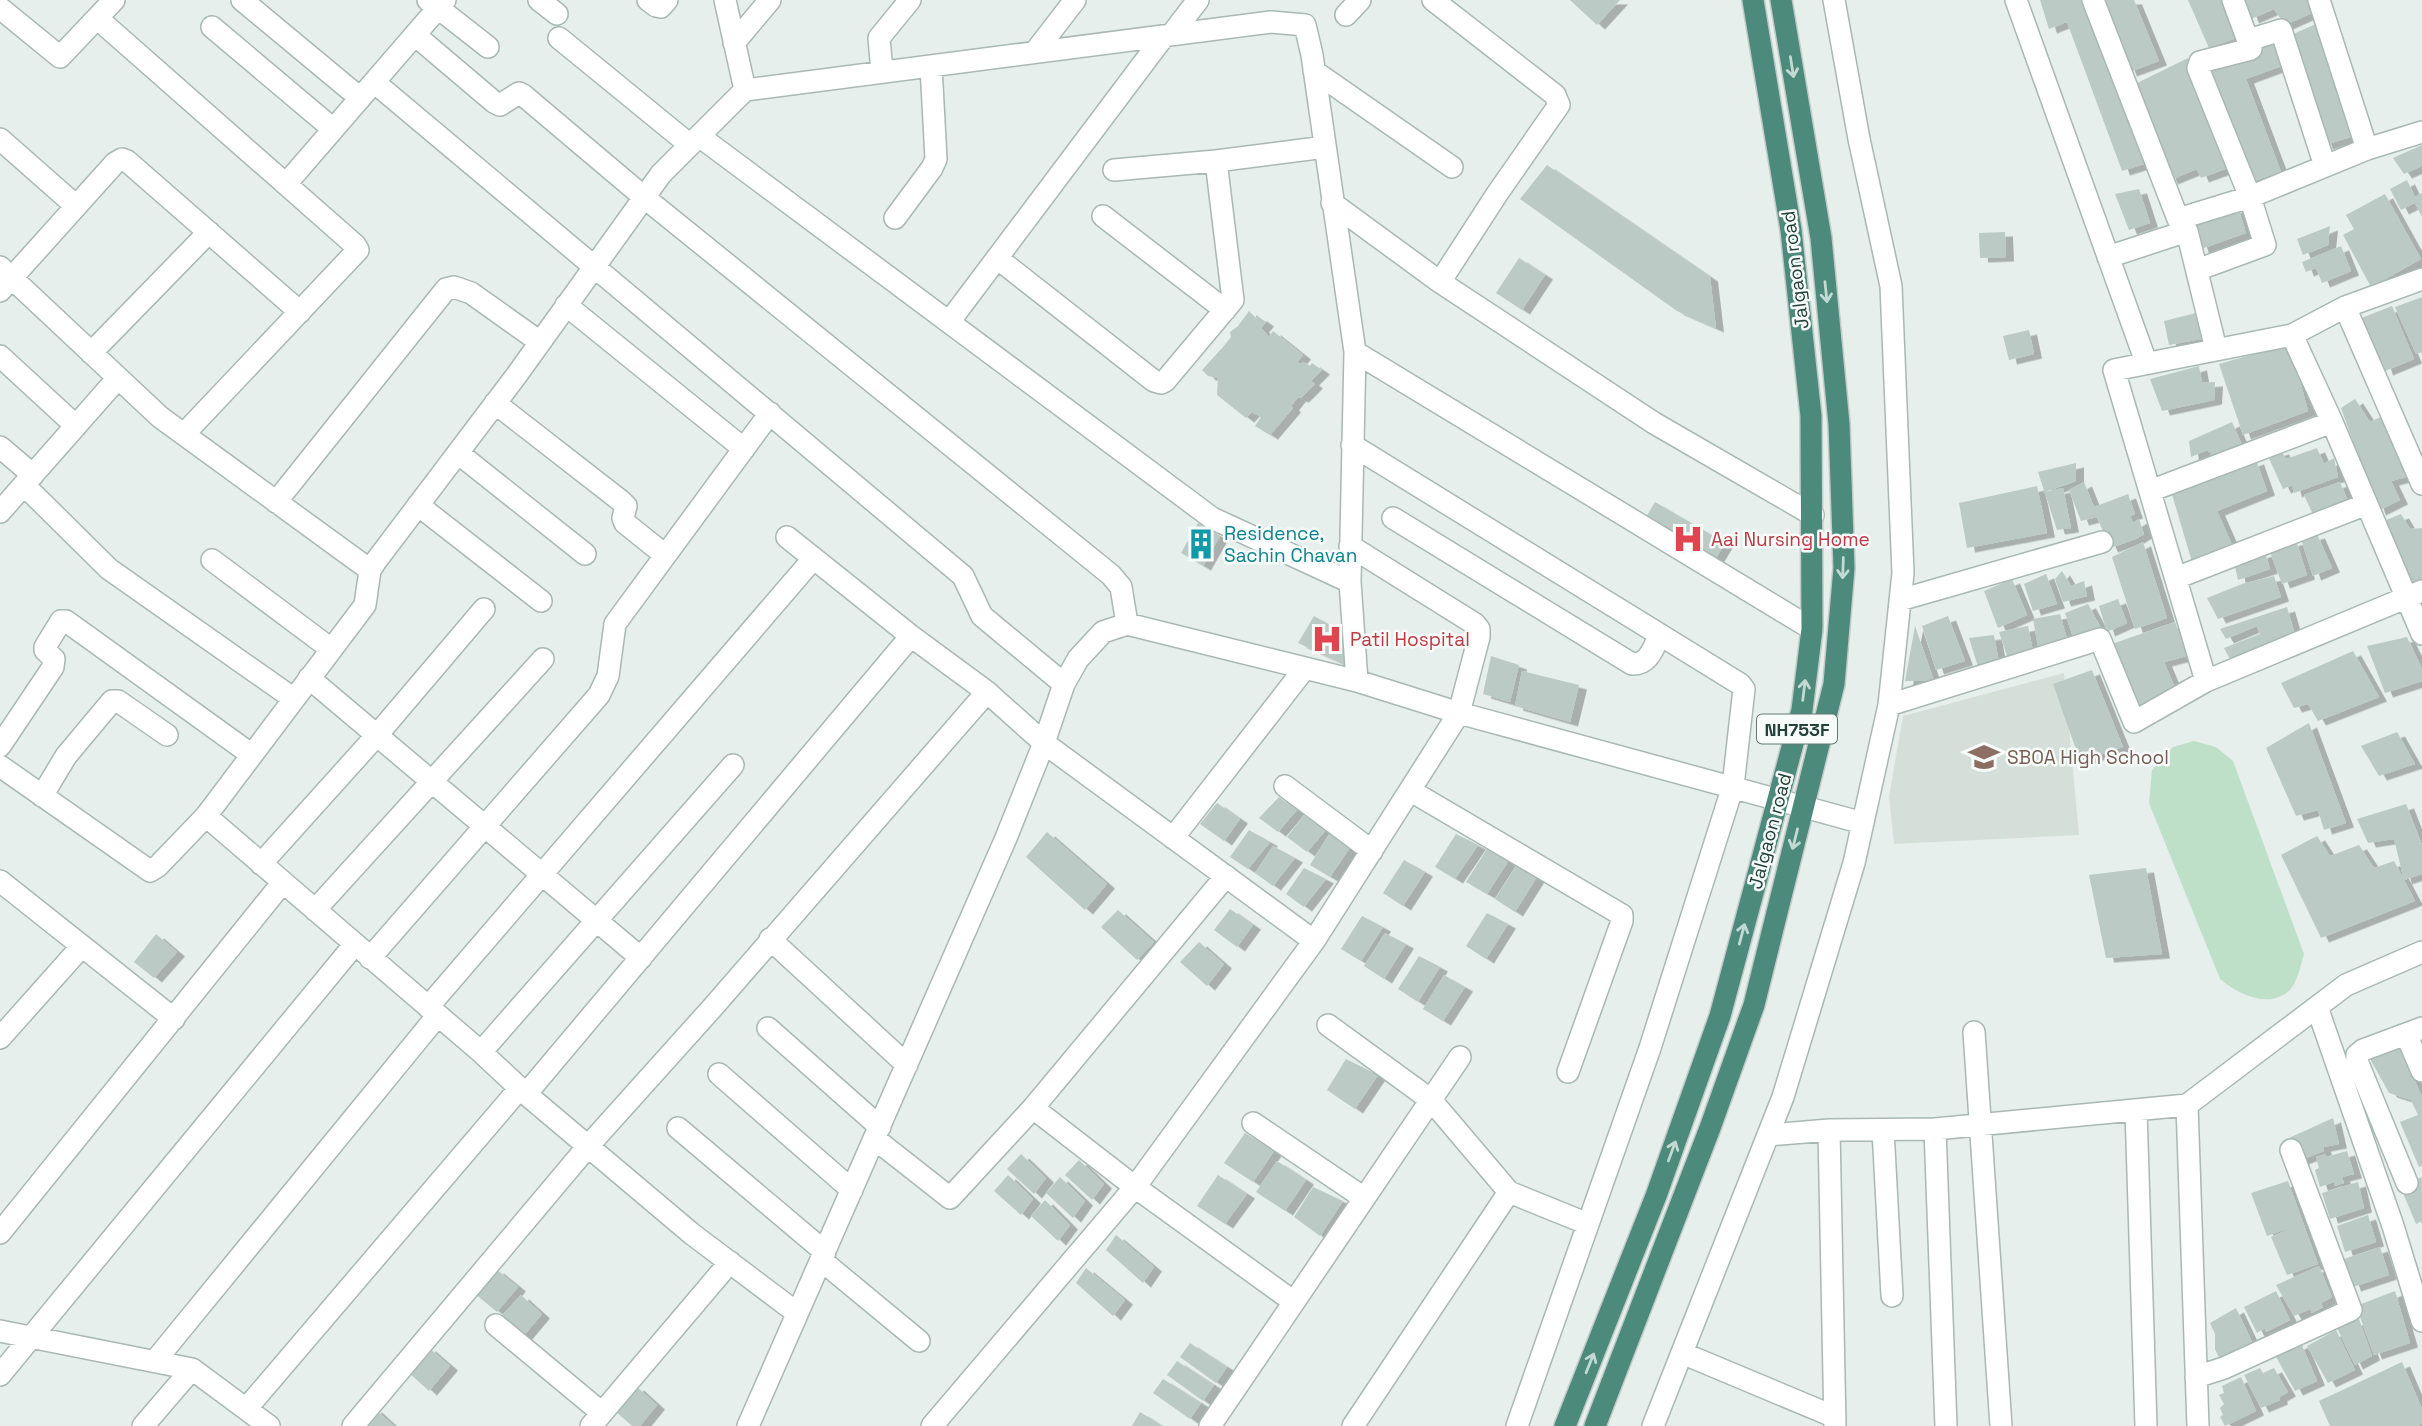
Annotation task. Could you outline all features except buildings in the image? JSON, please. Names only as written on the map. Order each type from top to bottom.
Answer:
[{"type":"highway","name":"Jalgaon road","points":[[1565,1426],[1656,1196],[1720,1016],[1802,710],[1812,629],[1811,416],[1791,230],[1753,0]]},
{"type":"highway","name":"Jalgaon road","points":[[1595,1426],[1710,1128],[1754,1005],[1834,684],[1844,568],[1839,424],[1821,238],[1781,0]]},
{"type":"street","points":[[0,8],[60,57],[114,0]]},
{"type":"street","points":[[242,0],[367,90],[594,266],[963,576],[982,616],[1064,684]]},
{"type":"street","points":[[539,0],[557,14]]},
{"type":"street","points":[[648,0],[661,7],[667,0]]},
{"type":"street","points":[[725,0],[745,90]]},
{"type":"street","points":[[734,43],[770,0]]},
{"type":"street","points":[[882,72],[879,38],[910,0]]},
{"type":"street","points":[[1035,52],[1075,0]]},
{"type":"street","points":[[949,322],[1168,35],[1198,0]]},
{"type":"street","points":[[1433,0],[1555,95],[1559,105],[1440,282]]},
{"type":"street","points":[[1653,1426],[1783,1097],[1854,863],[1889,705],[1900,600],[1902,546],[1891,286],[1859,139],[1834,0]]},
{"type":"street","points":[[2015,0],[2146,362]]},
{"type":"street","points":[[2093,0],[2183,225],[2216,349]]},
{"type":"street","points":[[2197,270],[2265,245],[2250,197],[2198,68],[2200,62],[2251,48],[2232,0]]},
{"type":"street","points":[[2319,0],[2367,149]]},
{"type":"street","points":[[286,184],[415,35],[437,3],[488,47]]},
{"type":"street","points":[[97,18],[358,250],[184,434]]},
{"type":"street","points":[[0,766],[150,871],[158,866],[206,816],[365,604],[370,570],[661,174],[745,90],[1271,22],[1305,25],[1355,352],[1350,582],[1357,681]]},
{"type":"street","points":[[212,27],[333,130]]},
{"type":"street","points":[[2249,40],[2281,30],[2325,166]]},
{"type":"street","points":[[415,35],[494,102],[500,105],[513,95],[523,95],[645,198],[1118,581],[1127,624]]},
{"type":"street","points":[[559,38],[695,141],[949,322],[1212,518],[1350,582]]},
{"type":"street","points":[[895,218],[936,159],[931,66]]},
{"type":"street","points":[[1314,71],[1452,167]]},
{"type":"street","points":[[2108,257],[2367,149],[2422,132]]},
{"type":"street","points":[[0,139],[76,206]]},
{"type":"street","points":[[1114,170],[1216,161],[1325,147]]},
{"type":"street","points":[[300,312],[122,159],[4,279],[91,353],[160,417],[370,570]]},
{"type":"street","points":[[997,258],[1154,381],[1166,381],[1231,304],[1234,295],[1216,161]]},
{"type":"street","points":[[1332,203],[1440,282],[1654,423],[1813,515]]},
{"type":"street","points":[[1103,216],[1225,310]]},
{"type":"street","points":[[91,353],[209,232]]},
{"type":"street","points":[[2206,681],[2114,370],[2292,335],[2345,307],[2422,279]]},
{"type":"street","points":[[276,502],[446,289],[454,287],[471,293],[540,342]]},
{"type":"street","points":[[566,304],[744,449]]},
{"type":"street","points":[[2345,307],[2422,484]]},
{"type":"street","points":[[2292,335],[2367,504],[2414,594],[2422,634]]},
{"type":"street","points":[[1355,352],[1812,629]]},
{"type":"street","points":[[0,356],[76,426]]},
{"type":"street","points":[[0,512],[118,378]]},
{"type":"street","points":[[495,403],[621,501],[626,506],[623,518],[625,523],[665,555]]},
{"type":"street","points":[[0,1375],[363,951],[487,826],[599,695],[608,676],[615,624],[770,413]]},
{"type":"street","points":[[2150,491],[2332,422]]},
{"type":"street","points":[[1352,445],[1740,684],[1744,689],[1733,786],[1653,1040],[1517,1426]]},
{"type":"street","points":[[0,447],[109,569],[294,699]]},
{"type":"street","points":[[458,453],[586,554]]},
{"type":"street","points":[[2176,578],[2367,504]]},
{"type":"street","points":[[418,505],[541,601]]},
{"type":"street","points":[[1393,518],[1632,664],[1640,665],[1646,662],[1660,635]]},
{"type":"street","points":[[787,537],[911,636],[987,692],[1044,743],[1314,941]]},
{"type":"street","points":[[1900,600],[2102,542]]},
{"type":"street","points":[[932,1426],[1135,1187],[1314,941],[1459,713],[1479,629],[1350,546]]},
{"type":"street","points":[[155,1361],[542,873],[813,559]]},
{"type":"street","points":[[212,560],[331,649]]},
{"type":"street","points":[[1889,705],[2100,639],[2134,722],[2206,681],[2414,594]]},
{"type":"street","points":[[261,864],[377,735],[484,609]]},
{"type":"street","points":[[0,746],[53,667],[54,659],[45,650],[45,646],[61,621],[66,621],[252,755]]},
{"type":"street","points":[[748,1426],[1006,838],[1064,684],[1078,659],[1103,632],[1127,624],[1357,681],[1459,713],[1863,823]]},
{"type":"street","points":[[246,1409],[641,958],[911,636]]},
{"type":"street","points":[[315,910],[542,659]]},
{"type":"street","points":[[1173,838],[1305,668]]},
{"type":"street","points":[[309,678],[641,958]]},
{"type":"street","points":[[353,1426],[589,1145],[987,692]]},
{"type":"street","points":[[42,796],[66,756],[112,701],[118,701],[167,735]]},
{"type":"street","points":[[481,1052],[733,765]]},
{"type":"street","points":[[1285,786],[1372,851]]},
{"type":"street","points":[[1411,791],[1622,915],[1568,1072]]},
{"type":"street","points":[[206,816],[692,1234],[797,1313]]},
{"type":"street","points":[[768,1028],[877,1133],[950,1198],[1033,1108],[1226,876]]},
{"type":"street","points":[[0,881],[174,1019]]},
{"type":"street","points":[[0,1233],[283,883]]},
{"type":"street","points":[[770,939],[907,1065]]},
{"type":"street","points":[[0,1038],[82,946]]},
{"type":"street","points":[[1768,1135],[1829,1130],[1935,1129],[2187,1105],[2346,985],[2422,952]]},
{"type":"street","points":[[2317,1007],[2382,1194],[2422,1321]]},
{"type":"street","points":[[1328,1025],[1431,1100],[1509,1192],[1588,1224]]},
{"type":"street","points":[[1974,1031],[2001,1426]]},
{"type":"street","points":[[2382,1194],[2414,1180],[2357,1061],[2359,1052],[2414,1031],[2422,1071]]},
{"type":"street","points":[[1210,1426],[1460,1057]]},
{"type":"street","points":[[719,1074],[852,1190]]},
{"type":"street","points":[[2187,1105],[2198,1426]]},
{"type":"street","points":[[1033,1108],[1135,1187],[1294,1301]]},
{"type":"street","points":[[2136,1110],[2146,1426]]},
{"type":"street","points":[[1253,1123],[1364,1198]]},
{"type":"street","points":[[678,1128],[919,1341]]},
{"type":"street","points":[[1935,1129],[1946,1426]]},
{"type":"street","points":[[1682,1353],[1835,1422],[1829,1130]]},
{"type":"street","points":[[1884,1130],[1892,1296]]},
{"type":"street","points":[[2196,1377],[2224,1368],[2351,1310],[2291,1150]]},
{"type":"street","points":[[1353,1426],[1509,1192]]},
{"type":"street","points":[[496,1325],[596,1420],[730,1262]]},
{"type":"street","points":[[0,1331],[191,1369],[270,1426]]},
{"type":"street","points":[[143,1426],[191,1369]]},
{"type":"shaded area","name":"SBOA High School","points":[[2064,673],[2079,835],[1894,844],[1889,797],[1903,716]]},
{"type":"green space","points":[[2194,741],[2216,747],[2233,761],[2304,954],[2290,990],[2273,999],[2254,998],[2220,979],[2149,803],[2152,770],[2173,747]]},
{"type":"place","name":"Aai Nursing Home","points":[[1688,539]]},
{"type":"place","name":"Residence, Sachin Chavan","points":[[1201,544]]},
{"type":"place","name":"Patil Hospital","points":[[1327,639]]},
{"type":"place","name":"SBOA High School","points":[[1984,757]]}]
